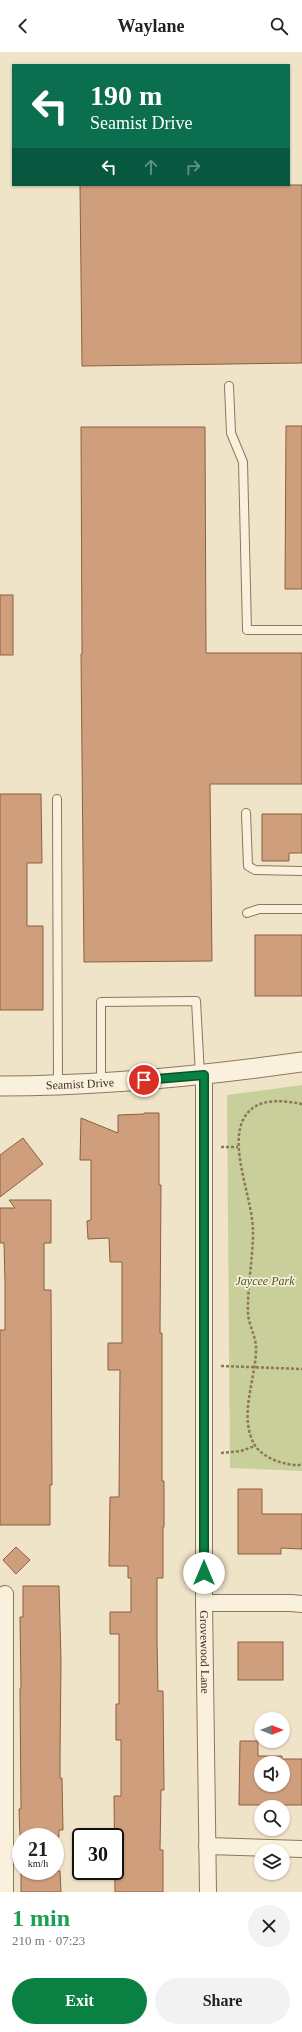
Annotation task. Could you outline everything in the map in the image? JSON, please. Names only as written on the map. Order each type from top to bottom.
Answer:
[{"type":"street","name":"Seamist Drive","points":[[0,1086],[58,1086],[202,1075],[302,1062]]},
{"type":"street","name":"Grovewood Lane","points":[[202,1075],[205,1365],[204,1603],[208,1892]]},
{"type":"street","points":[[5,1594],[2,1704],[5,1892]]},
{"type":"street","points":[[204,1603],[302,1604]]},
{"type":"street","points":[[207,1846],[302,1849]]},
{"type":"lane","points":[[229,386],[231,433],[243,462],[247,630],[302,630]]},
{"type":"lane","points":[[57,800],[58,1086]]},
{"type":"lane","points":[[246,813],[248,866],[255,870],[302,871]]},
{"type":"lane","points":[[247,913],[259,909],[302,909]]},
{"type":"lane","points":[[101,1083],[101,1002],[196,1001],[202,1075]]},
{"type":"path","points":[[302,1104],[269,1101],[258,1105],[243,1120],[238,1140],[241,1169],[252,1211],[253,1241],[248,1315],[255,1340],[255,1366],[247,1404],[248,1421],[255,1446],[269,1457],[278,1461],[288,1464],[302,1465]]},
{"type":"path","points":[[205,1365],[302,1369]]},
{"type":"path","points":[[205,1454],[234,1453],[255,1446]]},
{"type":"green space","name":"Jaycee Park","points":[[302,1085],[302,1471],[230,1468],[227,1095]]},
{"type":"building","points":[[302,185],[302,363],[82,366],[80,186]]},
{"type":"building","points":[[286,426],[302,426],[302,589],[285,589]]},
{"type":"building","points":[[81,427],[205,427],[206,653],[302,653],[302,784],[210,784],[212,961],[84,962],[81,654]]},
{"type":"building","points":[[0,595],[13,595],[13,655],[0,655]]},
{"type":"building","points":[[0,794],[41,794],[42,863],[27,863],[27,926],[43,926],[43,1010],[0,1010]]},
{"type":"building","points":[[262,814],[302,814],[302,853],[289,853],[289,861],[262,861]]},
{"type":"building","points":[[255,935],[302,935],[302,996],[255,996]]},
{"type":"building","points":[[159,1113],[159,1185],[161,1185],[160,1333],[162,1333],[162,1481],[164,1481],[164,1527],[163,1578],[157,1578],[157,1641],[158,1691],[163,1691],[164,1790],[161,1790],[160,1850],[163,1850],[163,1892],[115,1892],[115,1880],[124,1880],[124,1828],[114,1828],[114,1796],[121,1796],[121,1740],[116,1740],[116,1704],[119,1704],[119,1634],[110,1634],[110,1612],[131,1612],[131,1578],[128,1578],[128,1566],[109,1566],[110,1497],[119,1497],[120,1370],[108,1370],[108,1343],[122,1343],[122,1262],[110,1262],[109,1238],[88,1239],[87,1221],[91,1220],[91,1160],[80,1160],[81,1118],[118,1133],[118,1115]]},
{"type":"building","points":[[23,1138],[43,1164],[0,1197],[0,1155]]},
{"type":"building","points":[[9,1200],[51,1200],[51,1243],[44,1243],[44,1290],[51,1290],[52,1485],[50,1485],[50,1525],[0,1525],[0,1330],[5,1330],[5,1282],[4,1243],[0,1243],[0,1208],[15,1208]]},
{"type":"building","points":[[238,1489],[262,1489],[262,1514],[302,1514],[302,1549],[281,1548],[281,1554],[238,1554]]},
{"type":"building","points":[[16,1547],[30,1560],[16,1574],[3,1560]]},
{"type":"building","points":[[23,1586],[59,1586],[61,1660],[60,1778],[62,1778],[63,1828],[20,1828],[19,1809],[21,1809],[20,1617],[23,1617]]},
{"type":"building","points":[[238,1642],[283,1642],[283,1680],[238,1680]]},
{"type":"building","points":[[240,1741],[254,1741],[254,1748],[258,1748],[258,1756],[254,1756],[254,1792],[290,1792],[290,1759],[302,1759],[302,1805],[290,1805],[290,1800],[254,1800],[254,1805],[239,1805]]},
{"type":"building","points":[[21,1880],[60,1880],[61,1892],[21,1892]]},
{"type":"route","points":[[144,1080],[204,1075],[204,1573]]}]
